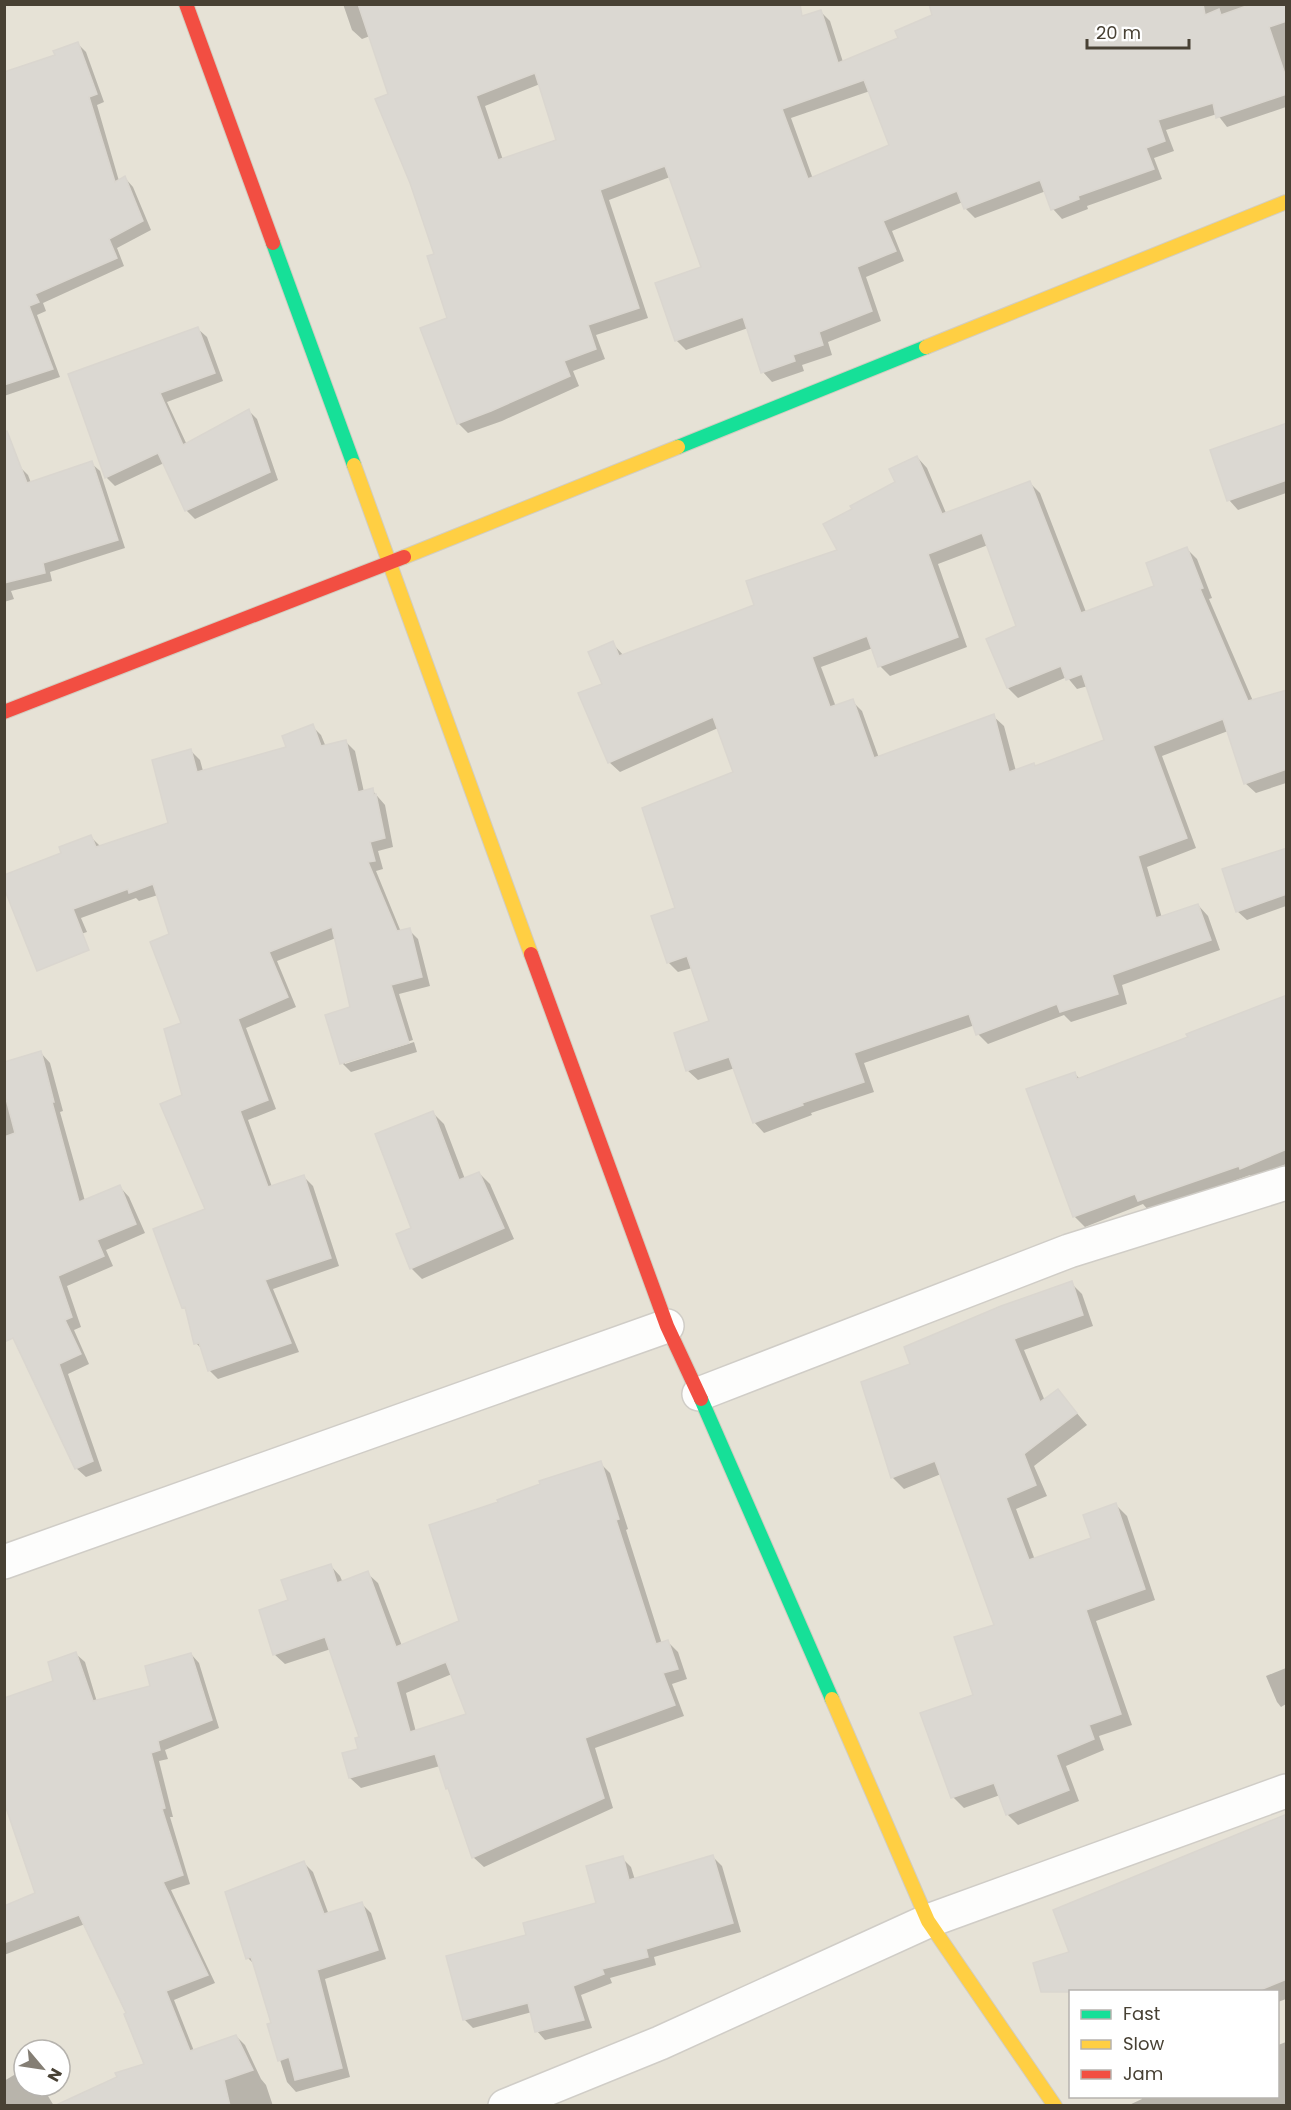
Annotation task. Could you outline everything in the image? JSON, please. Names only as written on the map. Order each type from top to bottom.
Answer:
[{"type":"street","points":[[186,4],[667,1326],[699,1394],[927,1921],[1054,2106]]},
{"type":"street","points":[[4,712],[389,563],[1287,202]]},
{"type":"street","points":[[699,1394],[1069,1251],[1287,1183]]},
{"type":"street","points":[[4,1562],[667,1326]]},
{"type":"street","points":[[505,2106],[660,2043],[927,1921],[1287,1791]]},
{"type":"shaded area","points":[[5,5],[1286,5],[1286,2105],[5,2106]]},
{"type":"building","points":[[358,4],[800,4],[802,16],[821,10],[838,63],[898,38],[895,31],[932,15],[929,4],[1203,4],[1205,15],[1219,9],[1221,15],[1252,4],[1287,4],[1287,21],[1269,27],[1287,80],[1287,94],[1216,118],[1213,103],[1158,120],[1165,141],[1146,148],[1154,169],[1078,196],[1079,199],[1051,210],[1040,180],[964,209],[957,191],[883,221],[896,251],[857,267],[872,311],[819,332],[823,345],[793,355],[795,361],[761,373],[743,317],[675,341],[655,283],[701,267],[665,166],[600,190],[639,308],[588,325],[596,349],[564,361],[570,376],[457,424],[420,328],[447,318],[427,256],[434,254],[410,183],[375,99],[388,94]],"holes":[[[535,73],[556,140],[498,160],[476,96]],[[864,80],[889,145],[808,179],[782,109]]]},
{"type":"building","points":[[78,42],[97,94],[89,97],[115,182],[125,176],[143,221],[109,239],[117,258],[35,294],[39,302],[29,306],[53,369],[4,385],[4,72],[55,55],[53,51]]},
{"type":"building","points":[[198,327],[215,373],[160,393],[183,445],[249,409],[270,472],[185,511],[158,453],[105,478],[68,374]]},
{"type":"building","points":[[1287,423],[1287,480],[1227,501],[1210,450]]},
{"type":"building","points":[[7,431],[27,483],[92,461],[118,540],[43,563],[45,573],[4,583],[4,432]]},
{"type":"building","points":[[917,456],[942,514],[1030,481],[1081,613],[1154,586],[1146,563],[1187,547],[1203,588],[1200,589],[1248,701],[1287,690],[1287,769],[1244,784],[1223,719],[1153,746],[1187,838],[1138,856],[1156,918],[1198,904],[1211,940],[1112,975],[1118,994],[1060,1012],[1057,1004],[976,1035],[969,1014],[854,1053],[864,1082],[753,1123],[729,1057],[686,1071],[674,1033],[709,1021],[687,956],[667,963],[651,916],[675,908],[642,808],[733,772],[713,717],[608,763],[578,693],[602,684],[588,652],[613,641],[619,656],[754,605],[746,581],[837,550],[823,524],[852,509],[850,506],[895,482],[889,469]],"holes":[[[982,533],[1016,626],[986,639],[1007,688],[1061,666],[1066,680],[1082,674],[1104,740],[1035,766],[1034,763],[1009,772],[994,714],[874,758],[853,699],[830,707],[812,657],[867,636],[878,667],[958,637],[928,554]]]},
{"type":"building","points":[[313,724],[321,746],[346,740],[358,792],[373,788],[374,795],[376,794],[385,838],[370,842],[375,861],[368,862],[397,931],[410,928],[422,977],[391,985],[409,1043],[340,1064],[325,1015],[350,1007],[332,927],[269,952],[288,997],[238,1019],[268,1100],[240,1111],[268,1187],[304,1175],[331,1258],[265,1280],[291,1343],[208,1371],[199,1343],[194,1344],[185,1307],[182,1308],[153,1229],[205,1209],[160,1104],[182,1095],[164,1029],[181,1023],[150,942],[169,934],[153,884],[129,893],[128,889],[73,909],[89,950],[37,971],[4,888],[4,875],[61,853],[59,847],[91,835],[96,847],[168,823],[152,760],[191,749],[197,772],[286,747],[282,736]]},
{"type":"building","points":[[1287,848],[1287,894],[1236,912],[1222,869]]},
{"type":"building","points":[[1287,995],[1287,1149],[1240,1169],[1239,1166],[1138,1201],[1135,1194],[1073,1217],[1026,1089],[1075,1072],[1077,1079],[1188,1037],[1186,1034]]},
{"type":"building","points":[[41,1051],[79,1202],[120,1185],[136,1224],[97,1240],[104,1256],[58,1276],[72,1317],[65,1320],[81,1354],[59,1364],[93,1461],[75,1469],[13,1338],[4,1342],[4,1137],[15,1133],[4,1091],[4,1062]]},
{"type":"building","points":[[433,1111],[459,1180],[479,1172],[504,1228],[410,1269],[396,1234],[411,1228],[375,1134]]},
{"type":"building","points":[[1072,1281],[1083,1315],[1014,1339],[1040,1402],[1058,1389],[1077,1413],[1024,1454],[1036,1485],[1006,1498],[1029,1560],[1091,1538],[1083,1515],[1116,1503],[1145,1589],[1086,1610],[1121,1714],[1089,1725],[1094,1739],[1056,1755],[1069,1790],[1006,1815],[994,1783],[951,1798],[920,1713],[973,1695],[954,1637],[994,1625],[935,1461],[891,1478],[861,1382],[910,1364],[904,1347],[1001,1306]]},
{"type":"building","points":[[601,1461],[619,1519],[616,1520],[656,1644],[668,1640],[678,1669],[663,1673],[675,1705],[585,1738],[604,1798],[472,1858],[435,1754],[349,1778],[342,1753],[358,1749],[355,1738],[359,1737],[325,1637],[273,1655],[259,1610],[288,1600],[281,1580],[331,1564],[337,1583],[368,1571],[396,1647],[459,1621],[429,1525],[498,1502],[497,1500],[540,1484],[539,1481]],"holes":[[[446,1662],[466,1714],[410,1732],[396,1682]]]},
{"type":"building","points":[[76,1652],[93,1701],[150,1686],[145,1666],[191,1653],[212,1720],[158,1741],[160,1750],[151,1753],[165,1808],[162,1809],[183,1875],[163,1882],[208,1975],[166,1991],[190,2051],[236,2035],[253,2070],[224,2080],[230,2106],[54,2106],[117,2077],[115,2073],[144,2064],[124,2014],[126,2013],[79,1915],[4,1943],[4,1906],[35,1893],[4,1802],[4,1698],[53,1681],[48,1662]]},
{"type":"building","points":[[1287,1814],[1287,1979],[1260,1990],[1041,1992],[1033,1963],[1069,1952],[1053,1910]]},
{"type":"building","points":[[713,1855],[733,1923],[646,1949],[648,1957],[602,1969],[604,1974],[573,1986],[584,2020],[535,2032],[528,2003],[463,2020],[446,1956],[526,1935],[523,1923],[596,1903],[586,1866],[623,1856],[629,1880]]},
{"type":"building","points":[[304,1861],[324,1914],[362,1902],[378,1950],[317,1970],[342,2068],[295,2080],[289,2057],[278,2061],[267,2024],[271,2023],[251,1957],[246,1959],[225,1892]]},
{"type":"traffic: fast","points":[[273,243],[354,465]]},
{"type":"traffic: fast","points":[[678,447],[926,347]]},
{"type":"traffic: fast","points":[[701,1399],[832,1699]]},
{"type":"traffic: slow","points":[[926,347],[1286,202]]},
{"type":"traffic: slow","points":[[404,557],[678,447]]},
{"type":"traffic: slow","points":[[354,465],[531,954]]},
{"type":"traffic: slow","points":[[832,1699],[928,1921],[1055,2106]]},
{"type":"traffic: jam","points":[[186,4],[273,243]]},
{"type":"traffic: jam","points":[[4,712],[404,557]]},
{"type":"traffic: jam","points":[[531,954],[667,1326],[701,1399]]}]
